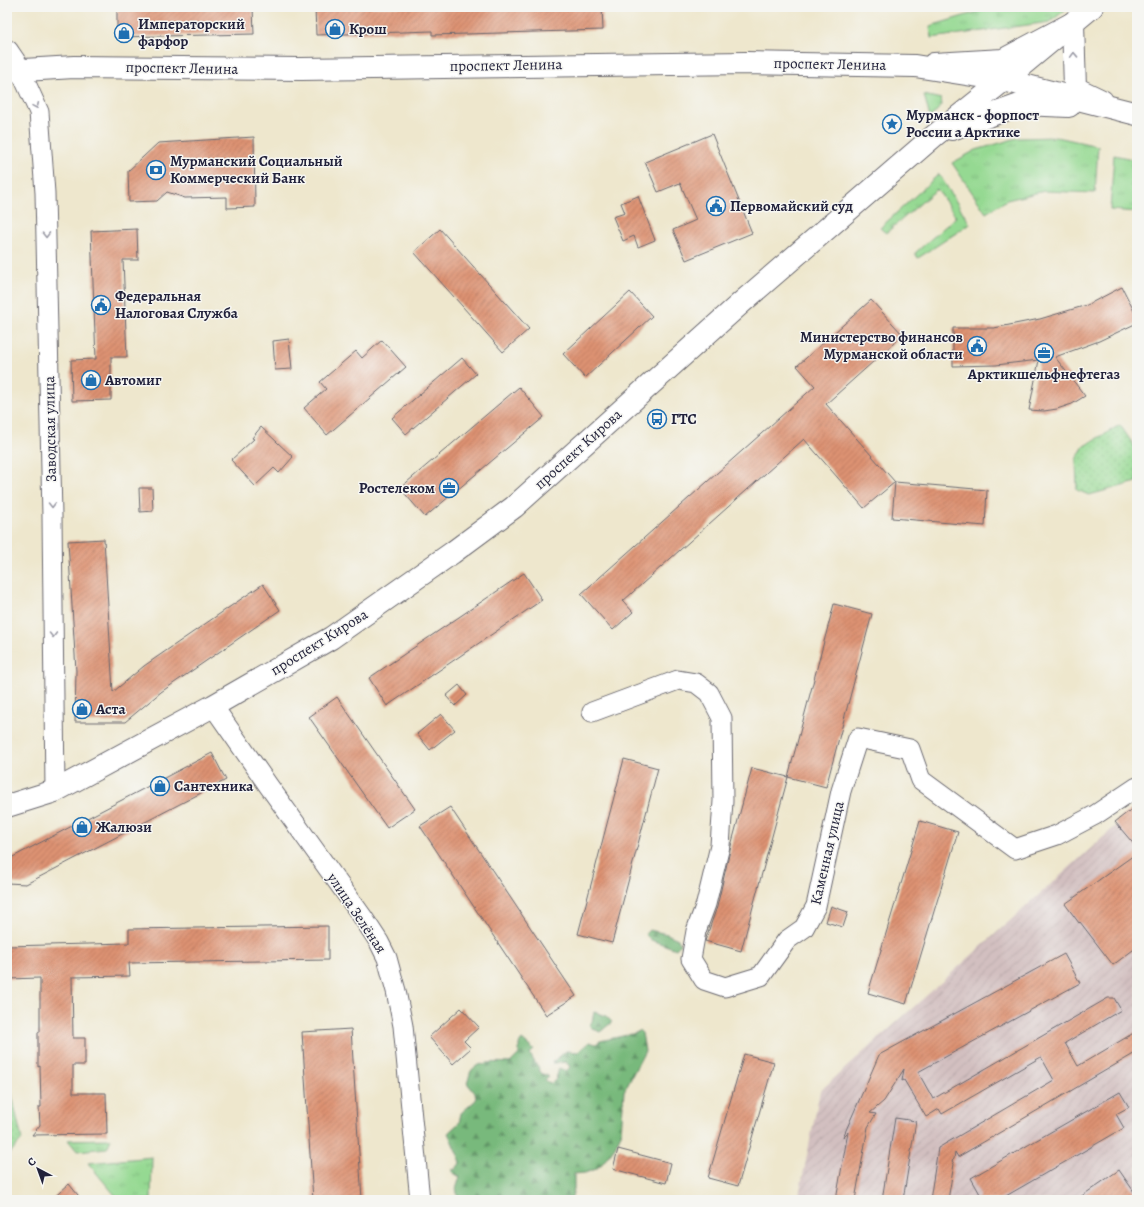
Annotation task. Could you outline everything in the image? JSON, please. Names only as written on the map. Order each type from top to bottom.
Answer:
[{"type":"main road","name":"проспект Кирова","points":[[7,806],[55,791],[213,706],[331,638],[514,507],[741,303],[934,136],[1092,7]]},
{"type":"main road","points":[[915,66],[1004,60],[1073,23],[1075,88],[1115,108],[1137,114]]},
{"type":"main road","points":[[7,51],[14,70]]},
{"type":"main road","name":"проспект Ленина","points":[[14,70],[74,67],[301,69],[746,63],[915,66],[1004,80],[1115,108]]},
{"type":"main road","points":[[934,136],[1022,104],[1115,108]]},
{"type":"street","name":"Заводская улица","points":[[14,70],[39,112],[46,193],[55,791]]},
{"type":"street","name":"Каменная улица","points":[[592,712],[678,680],[696,683],[709,693],[722,718],[723,801],[720,846],[706,904],[696,931],[691,958],[704,980],[725,987],[761,976],[787,940],[804,928],[816,906],[841,790],[858,738],[910,749],[921,780],[1015,849],[1057,835],[1095,815],[1137,787]]},
{"type":"street","name":"улица Зелёная","points":[[213,706],[362,916],[379,942],[387,958],[396,991],[403,1026],[420,1200]]},
{"type":"shaded area","points":[[1137,807],[1137,1200],[798,1200],[820,1091]]},
{"type":"green space","points":[[994,7],[1069,7],[1050,22],[931,38],[930,26]]},
{"type":"green space","points":[[924,95],[941,99],[942,105],[930,118]]},
{"type":"green space","points":[[1057,137],[1098,146],[1095,193],[1044,191],[1007,200],[986,213],[952,163],[976,150],[1017,138]]},
{"type":"green space","points":[[1114,155],[1137,160],[1137,212],[1110,210]]},
{"type":"green space","points":[[939,174],[970,224],[918,258],[915,253],[956,217],[937,189],[886,233],[880,228]]},
{"type":"green space","points":[[1120,425],[1137,450],[1137,482],[1089,495],[1077,490],[1076,459],[1084,446]]},
{"type":"green space","points":[[649,930],[667,934],[678,939],[680,945],[676,949],[651,940],[645,934]]},
{"type":"green space","points":[[594,1012],[606,1016],[612,1022],[600,1032],[589,1025],[592,1022]]},
{"type":"green space","points":[[639,1030],[642,1033],[645,1051],[624,1091],[621,1134],[615,1147],[603,1163],[596,1169],[585,1173],[574,1174],[574,1189],[571,1200],[459,1200],[456,1189],[460,1177],[452,1172],[453,1169],[455,1170],[461,1162],[448,1133],[459,1123],[461,1113],[476,1100],[475,1093],[467,1083],[471,1071],[474,1068],[478,1065],[489,1063],[510,1063],[519,1054],[519,1044],[522,1040],[534,1050],[530,1054],[531,1057],[541,1073],[549,1076],[545,1080],[551,1084],[556,1079],[559,1068],[566,1071],[570,1067],[566,1062],[552,1063],[566,1051],[578,1052],[589,1042],[596,1044],[600,1041],[636,1033]]},
{"type":"green space","points":[[7,1073],[22,1140],[7,1156]]},
{"type":"green space","points":[[111,1139],[107,1148],[77,1151],[68,1140]]},
{"type":"green space","points":[[152,1157],[151,1200],[119,1200],[88,1163]]},
{"type":"building","points":[[117,7],[253,7],[254,34],[117,37]]},
{"type":"building","points":[[315,7],[602,7],[603,30],[432,35],[432,31],[316,35]]},
{"type":"building","name":"Первомайский суд","points":[[712,134],[752,233],[686,260],[673,230],[696,220],[680,183],[658,192],[645,162]]},
{"type":"building","points":[[254,137],[255,207],[227,208],[227,197],[185,198],[167,192],[157,201],[129,202],[128,171],[158,143]]},
{"type":"building","points":[[638,196],[655,240],[638,247],[634,236],[623,241],[613,217],[625,213],[621,203]]},
{"type":"building","points":[[137,229],[138,260],[123,260],[127,357],[111,357],[111,400],[72,401],[71,360],[96,359],[91,231]]},
{"type":"building","points":[[440,229],[529,329],[503,352],[414,252]]},
{"type":"building","points":[[1122,287],[1137,317],[1137,323],[1099,341],[1055,357],[1085,396],[1072,404],[1057,409],[1044,411],[1029,410],[1039,360],[996,365],[953,366],[953,328],[994,328],[1040,319],[1087,305]]},
{"type":"building","points":[[630,292],[652,316],[585,378],[563,354]]},
{"type":"building","points":[[871,300],[903,335],[826,404],[895,482],[864,508],[804,439],[623,601],[633,612],[613,630],[581,594],[815,386],[797,366]]},
{"type":"building","points":[[289,339],[292,369],[275,370],[273,341]]},
{"type":"building","points":[[382,340],[406,367],[327,435],[304,408],[326,389],[320,382],[356,351],[362,358]]},
{"type":"building","points":[[462,358],[476,374],[406,434],[392,418]]},
{"type":"building","points":[[519,387],[544,417],[425,517],[400,488]]},
{"type":"building","points":[[261,427],[293,457],[279,473],[274,468],[255,486],[231,460],[254,439],[252,438]]},
{"type":"building","points":[[895,482],[987,490],[985,526],[892,518]]},
{"type":"building","points":[[139,488],[152,488],[153,511],[140,512]]},
{"type":"building","points":[[104,539],[113,692],[144,666],[263,584],[280,610],[161,692],[125,722],[75,722],[76,671],[68,541]]},
{"type":"building","points":[[524,573],[542,600],[387,706],[369,678]]},
{"type":"building","points":[[834,604],[872,614],[826,787],[788,777]]},
{"type":"building","points":[[459,685],[467,695],[455,706],[446,696]]},
{"type":"building","points":[[337,697],[415,809],[387,828],[309,717]]},
{"type":"building","points":[[441,714],[455,730],[430,750],[417,734]]},
{"type":"building","points":[[212,753],[226,780],[26,884],[7,883],[7,860]]},
{"type":"building","points":[[624,759],[658,768],[612,943],[578,934]]},
{"type":"building","points":[[752,768],[788,777],[741,951],[705,941],[717,907],[731,846]]},
{"type":"building","points":[[1137,805],[1137,848],[1115,822]]},
{"type":"building","points":[[450,807],[576,996],[546,1015],[420,826]]},
{"type":"building","points":[[920,821],[958,832],[906,1004],[868,993]]},
{"type":"building","points":[[1137,853],[1137,947],[1113,965],[1065,904]]},
{"type":"building","points":[[831,906],[848,912],[843,927],[826,922]]},
{"type":"building","points":[[328,926],[328,960],[129,963],[130,976],[72,977],[73,1038],[85,1038],[85,1065],[73,1065],[73,1093],[106,1093],[107,1134],[32,1135],[40,1125],[39,1107],[41,1107],[40,1066],[38,1067],[38,1032],[40,1032],[40,978],[7,979],[7,946],[129,943],[129,929]]},
{"type":"building","points":[[1064,954],[1080,983],[918,1072],[933,1099],[1108,998],[1114,998],[1121,1010],[1065,1043],[1078,1066],[1137,1031],[1137,1052],[958,1157],[955,1152],[954,1159],[952,1161],[954,1164],[948,1200],[930,1200],[938,1148],[1054,1080],[1041,1057],[942,1114],[939,1109],[926,1117],[904,1080],[902,1081],[904,1069],[884,1101],[870,1113],[876,1114],[868,1127],[855,1200],[836,1200],[848,1132],[843,1137],[879,1055]]},
{"type":"building","points":[[461,1008],[479,1027],[464,1041],[471,1048],[453,1064],[429,1037]]},
{"type":"building","points":[[351,1029],[362,1200],[313,1200],[302,1032]]},
{"type":"building","points":[[744,1054],[774,1062],[738,1186],[708,1178]]},
{"type":"building","points":[[1120,1092],[1129,1107],[1116,1114],[1124,1128],[999,1200],[978,1200],[980,1194],[971,1178]]},
{"type":"building","points":[[895,1118],[916,1121],[903,1200],[882,1200]]},
{"type":"building","points":[[618,1149],[671,1163],[666,1183],[613,1169]]},
{"type":"building","points":[[1119,1170],[1137,1196],[1137,1200],[1076,1200]]},
{"type":"building","points":[[69,1184],[82,1200],[51,1200]]},
{"type":"place","name":"Крош","points":[[335,29]]},
{"type":"place","name":"Императорский фарфор","points":[[124,33]]},
{"type":"place","name":"Мурманск - форпост России а Арктике","points":[[892,124]]},
{"type":"place","name":"Мурманский Социальный Коммерческий Банк","points":[[156,170]]},
{"type":"place","name":"Первомайский суд","points":[[716,206]]},
{"type":"place","name":"Федеральная Налоговая Служба","points":[[101,305]]},
{"type":"place","name":"Министерство финансов Мурманской области","points":[[977,346]]},
{"type":"place","name":"Арктикшельфнефтегаз","points":[[1044,353]]},
{"type":"place","name":"Автомиг","points":[[91,380]]},
{"type":"place","name":"ГТС","points":[[657,419]]},
{"type":"place","name":"Ростелеком","points":[[449,488]]},
{"type":"place","name":"Аста","points":[[82,709]]},
{"type":"place","name":"Сантехника","points":[[160,786]]},
{"type":"place","name":"Жалюзи","points":[[82,827]]}]
